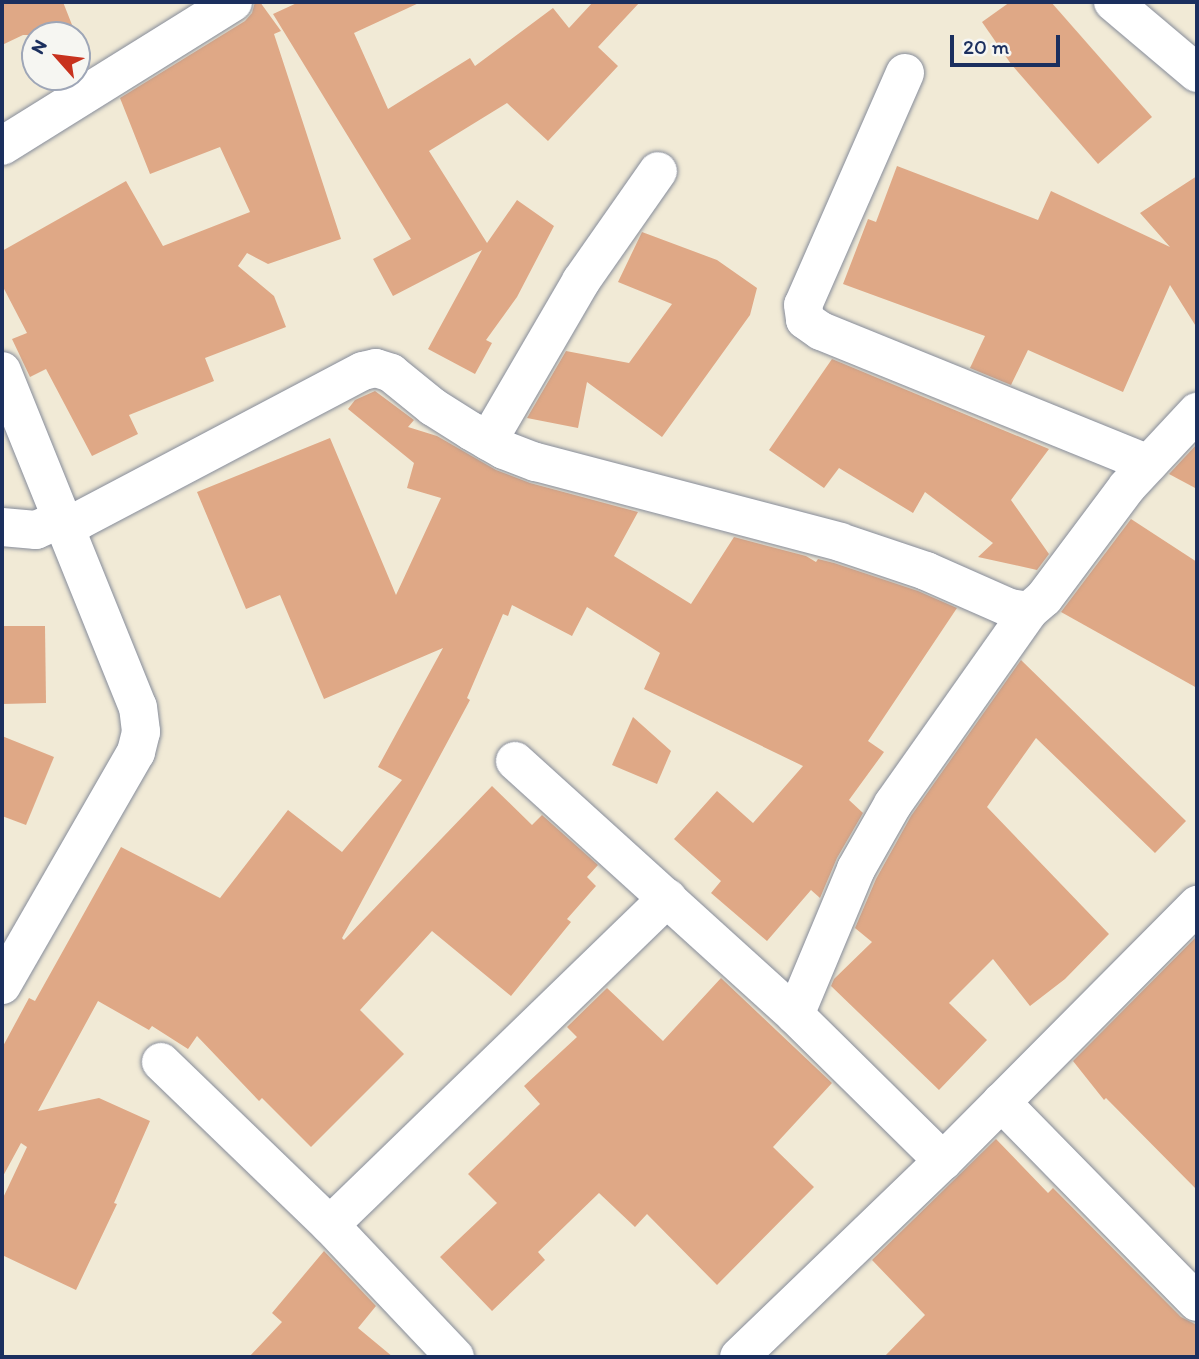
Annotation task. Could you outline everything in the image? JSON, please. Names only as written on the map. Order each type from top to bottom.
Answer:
[{"type":"street","points":[[2,146],[233,2]]},
{"type":"street","points":[[1113,2],[1197,73]]},
{"type":"street","points":[[905,73],[803,305],[805,320],[821,331],[1148,464]]},
{"type":"street","points":[[488,441],[581,281],[658,171]]},
{"type":"street","points":[[2,527],[36,530],[78,521],[363,371],[376,368],[391,373],[433,407],[488,441],[536,462],[840,542],[926,571],[1010,608],[1029,611]]},
{"type":"street","points":[[2,371],[66,524],[68,540],[138,707],[141,732],[136,752],[2,985]]},
{"type":"street","points":[[796,1015],[856,869],[893,804],[1029,611],[1044,598],[1127,486],[1197,412]]},
{"type":"street","points":[[515,761],[796,1015],[943,1161]]},
{"type":"street","points":[[330,1225],[668,898]]},
{"type":"street","points":[[739,1357],[943,1161],[1197,905]]},
{"type":"street","points":[[161,1062],[330,1225],[453,1356]]},
{"type":"street","points":[[1001,1102],[1197,1302]]},
{"type":"building","points":[[2,2],[63,2],[70,21],[21,21],[21,36],[2,45]]},
{"type":"building","points":[[255,2],[260,2],[281,31],[274,34],[341,239],[268,264],[247,253],[238,266],[274,296],[286,327],[205,358],[214,381],[129,415],[138,434],[92,456],[46,369],[30,377],[12,339],[27,333],[2,285],[2,251],[126,181],[163,246],[250,212],[220,147],[150,174],[120,98],[245,21],[252,13]]},
{"type":"building","points":[[299,2],[421,2],[354,33],[388,109],[470,58],[475,66],[553,8],[569,28],[593,2],[640,2],[598,47],[618,66],[548,141],[507,103],[429,151],[487,243],[517,200],[554,226],[517,297],[486,340],[492,343],[475,374],[428,349],[482,250],[393,296],[373,259],[411,239],[273,14]]},
{"type":"building","points":[[1010,2],[1051,2],[1152,117],[1098,164],[1011,64],[982,22]]},
{"type":"building","points":[[897,166],[1038,220],[1051,191],[1170,247],[1140,213],[1197,176],[1197,328],[1170,285],[1123,392],[1028,350],[1011,385],[970,368],[985,336],[843,284],[868,219],[876,222]]},
{"type":"building","points":[[642,232],[717,260],[757,288],[750,315],[662,437],[587,382],[578,428],[527,418],[566,351],[629,363],[672,304],[618,282]]},
{"type":"building","points":[[832,359],[1049,449],[1011,500],[1049,554],[1037,570],[978,557],[993,543],[925,492],[913,513],[839,468],[824,488],[769,450]]},
{"type":"building","points":[[375,391],[414,420],[408,427],[437,436],[496,470],[530,483],[638,512],[614,556],[691,604],[734,537],[806,556],[816,562],[818,559],[834,563],[918,591],[957,608],[868,741],[884,752],[849,800],[863,813],[837,858],[820,898],[811,890],[767,941],[711,893],[721,881],[674,839],[717,791],[753,823],[803,766],[644,689],[660,653],[587,607],[572,636],[512,605],[508,616],[503,614],[467,698],[470,700],[342,938],[344,940],[492,786],[532,825],[542,815],[598,865],[587,877],[596,886],[567,919],[571,922],[511,996],[432,931],[360,1010],[404,1054],[311,1147],[262,1098],[259,1101],[197,1036],[188,1049],[152,1026],[149,1030],[98,1001],[38,1111],[99,1098],[150,1121],[114,1203],[117,1204],[76,1290],[2,1255],[2,1200],[27,1147],[21,1143],[2,1178],[2,1048],[29,998],[35,1001],[121,847],[220,898],[288,810],[342,852],[402,780],[378,767],[443,648],[324,699],[280,595],[246,609],[197,492],[330,438],[396,595],[441,498],[407,488],[414,463],[348,409],[355,400]]},
{"type":"building","points":[[1197,444],[1197,489],[1169,474]]},
{"type":"building","points":[[1131,519],[1197,562],[1197,688],[1061,612]]},
{"type":"building","points":[[2,626],[45,626],[46,703],[2,704]]},
{"type":"building","points":[[1021,660],[1186,821],[1155,853],[1036,738],[987,807],[1109,934],[1065,979],[1030,1006],[993,959],[949,1003],[987,1040],[939,1090],[831,986],[834,979],[872,942],[855,928],[876,879],[911,816]]},
{"type":"building","points":[[633,717],[671,751],[657,784],[612,765]]},
{"type":"building","points":[[2,736],[54,757],[26,825],[2,816]]},
{"type":"building","points":[[1197,936],[1197,1190],[1106,1098],[1104,1100],[1073,1061]]},
{"type":"building","points":[[721,978],[832,1083],[773,1147],[814,1187],[717,1285],[647,1214],[635,1227],[599,1193],[538,1252],[545,1260],[492,1311],[440,1257],[497,1203],[468,1174],[540,1104],[524,1086],[577,1037],[567,1027],[607,988],[663,1041]]},
{"type":"building","points":[[996,1139],[1048,1193],[1053,1188],[1181,1317],[1197,1325],[1197,1357],[884,1357],[925,1315],[872,1260]]},
{"type":"building","points":[[324,1251],[376,1306],[358,1328],[393,1357],[249,1357],[282,1322],[272,1313]]}]
